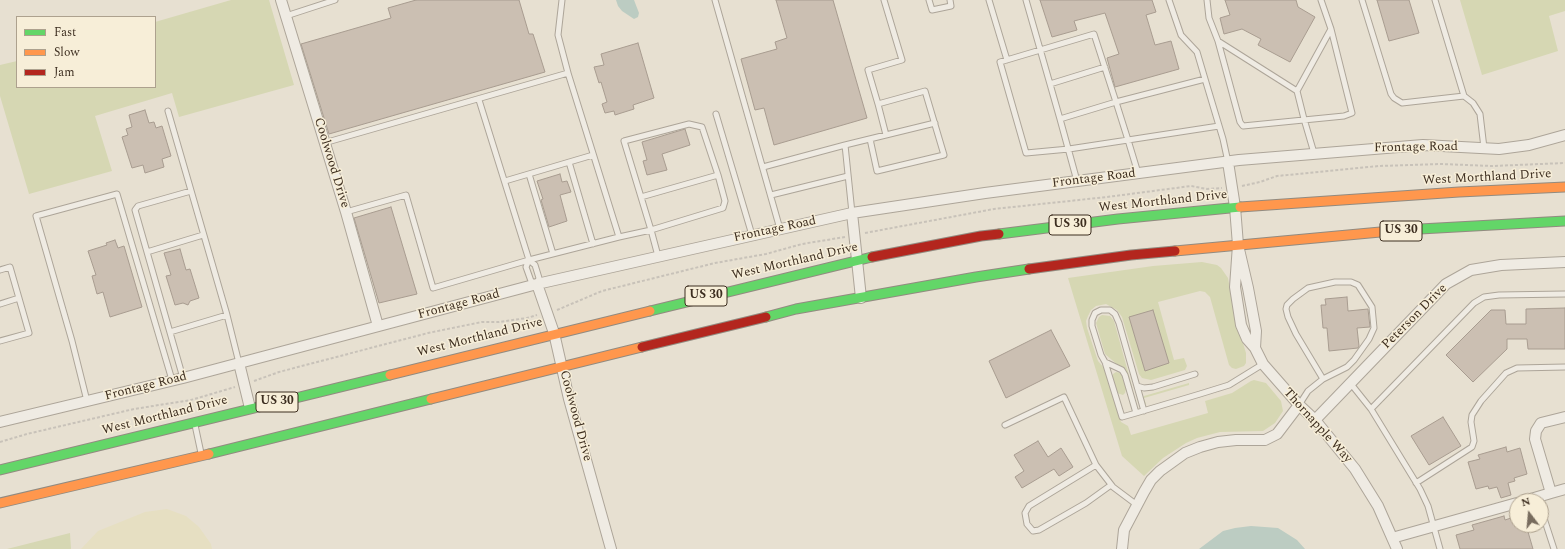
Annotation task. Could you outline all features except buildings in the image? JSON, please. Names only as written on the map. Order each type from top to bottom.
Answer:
[{"type":"highway","name":"West Morthland Drive","points":[[0,470],[554,333],[858,260],[981,236],[1118,219],[1234,207],[1429,194],[1565,187]]},
{"type":"highway","name":"US 30","points":[[0,503],[202,456],[796,309],[976,277],[1123,256],[1414,230],[1565,221]]},
{"type":"street","name":"Coolwood Drive","points":[[281,0],[346,212],[378,326]]},
{"type":"street","name":"Frontage Road","points":[[0,422],[183,378],[536,284],[852,213],[985,193],[1228,162],[1314,153],[1423,145],[1484,148],[1513,147],[1565,135]]},
{"type":"street","name":"Thornapple Way","points":[[1228,162],[1238,245],[1256,331],[1255,348],[1263,364],[1299,405],[1315,420],[1355,469],[1378,506],[1397,549]]},
{"type":"street","points":[[852,213],[861,298]]},
{"type":"street","name":"Peterson Drive","points":[[1315,420],[1446,284],[1472,270],[1501,265],[1565,262]]},
{"type":"street","name":"Coolwood Drive","points":[[536,284],[554,333],[569,399],[611,549]]},
{"type":"street","points":[[239,363],[250,408]]},
{"type":"street","points":[[1122,549],[1124,530],[1136,506],[1151,480],[1172,462],[1185,453],[1218,442],[1236,440],[1265,440],[1277,434],[1299,405]]},
{"type":"street","points":[[1565,419],[1541,423],[1536,431],[1535,439],[1551,493],[1565,489]]},
{"type":"street","points":[[1392,538],[1509,505]]},
{"type":"lane","points":[[286,16],[335,0]]},
{"type":"lane","points":[[562,0],[558,35],[568,74],[619,237]]},
{"type":"lane","points":[[715,0],[780,229]]},
{"type":"lane","points":[[884,0],[902,60],[868,70],[886,135]]},
{"type":"lane","points":[[929,0],[932,10],[951,6],[950,0]]},
{"type":"lane","points":[[989,0],[1007,60]]},
{"type":"lane","points":[[1026,0],[1077,181]]},
{"type":"lane","points":[[1169,0],[1181,35],[1197,52],[1228,162]]},
{"type":"lane","points":[[1207,0],[1209,18],[1218,41],[1240,122],[1243,126],[1344,116],[1352,113],[1322,0]]},
{"type":"lane","points":[[1362,0],[1391,94],[1394,98],[1402,103],[1464,96]]},
{"type":"lane","points":[[1435,0],[1464,96],[1473,103],[1480,114],[1484,148]]},
{"type":"lane","points":[[1314,153],[1297,91],[1330,29]]},
{"type":"lane","points":[[1138,173],[1128,140],[1105,67],[1094,34],[1000,62],[1026,153],[1069,149],[1128,140],[1219,126]]},
{"type":"lane","points":[[1218,41],[1297,91]]},
{"type":"lane","points":[[1050,84],[1105,67]]},
{"type":"lane","points":[[324,143],[568,74]]},
{"type":"lane","points":[[1060,119],[1116,102],[1205,79]]},
{"type":"lane","points":[[870,139],[878,170],[944,155],[925,91],[878,104]]},
{"type":"lane","points":[[480,100],[529,260],[535,265],[539,278],[536,284],[531,281],[526,267],[529,260]]},
{"type":"lane","points":[[168,111],[239,363]]},
{"type":"lane","points":[[716,114],[752,235]]},
{"type":"lane","points":[[763,167],[935,123]]},
{"type":"lane","points":[[346,212],[406,195],[433,288],[529,260],[651,230],[723,208],[725,201],[702,127],[689,124],[624,141],[651,230],[658,256]]},
{"type":"lane","points":[[845,145],[852,213]]},
{"type":"lane","points":[[505,181],[593,155]]},
{"type":"lane","points":[[569,162],[593,244]]},
{"type":"lane","points":[[529,174],[553,254]]},
{"type":"lane","points":[[641,197],[718,175]]},
{"type":"lane","points":[[770,195],[848,176]]},
{"type":"lane","points":[[183,378],[135,210],[138,206],[191,191]]},
{"type":"lane","points":[[88,401],[36,216],[117,194],[172,380]]},
{"type":"lane","points":[[147,252],[204,236]]},
{"type":"lane","points":[[0,270],[10,267],[30,333],[0,341]]},
{"type":"lane","points":[[1299,405],[1308,391],[1323,379],[1347,367],[1362,349],[1374,328],[1372,307],[1358,285],[1351,282],[1344,281],[1322,284],[1308,288],[1287,305],[1286,309],[1288,317],[1296,334],[1323,379]]},
{"type":"lane","points":[[1371,409],[1474,303],[1484,297],[1499,295],[1565,294]]},
{"type":"lane","points":[[0,304],[20,298]]},
{"type":"lane","points":[[1144,411],[1119,323],[1115,314],[1110,310],[1102,310],[1095,313],[1092,320],[1092,326],[1122,417],[1136,414],[1229,386],[1263,364]]},
{"type":"lane","points":[[170,332],[226,315]]},
{"type":"lane","points":[[1105,362],[1122,370],[1125,375],[1136,414]]},
{"type":"lane","points":[[1416,483],[1472,447],[1474,441],[1471,422],[1472,415],[1481,401],[1506,373],[1517,368],[1565,367]]},
{"type":"lane","points":[[1137,386],[1144,388],[1153,387],[1195,374]]},
{"type":"lane","points":[[1351,384],[1371,409],[1416,483],[1428,506],[1440,549]]},
{"type":"lane","points":[[1005,425],[1064,397],[1096,464],[1111,484],[1136,506]]},
{"type":"lane","points":[[194,422],[202,456]]},
{"type":"lane","points":[[1096,464],[1029,506],[1025,513],[1027,524],[1033,531],[1039,530],[1086,503],[1111,484]]},
{"type":"lane","points":[[1549,533],[1554,549]]},
{"type":"shaded area","points":[[616,0],[634,0],[639,13],[638,17],[634,19],[622,11]]},
{"type":"shaded area","points":[[167,509],[186,516],[199,527],[211,544],[212,549],[81,549],[98,531],[145,512]]},
{"type":"shaded area","points":[[1251,526],[1278,528],[1297,540],[1305,549],[1199,549],[1223,531]]},
{"type":"green space","points":[[231,0],[269,0],[294,85],[179,117],[172,93],[95,116],[112,171],[29,194],[0,96],[0,65],[16,61],[16,88],[156,88],[156,22]]},
{"type":"green space","points":[[1460,0],[1565,0],[1565,11],[1549,16],[1558,51],[1482,75]]},
{"type":"green space","points":[[1202,262],[1217,265],[1228,278],[1235,317],[1246,353],[1246,363],[1244,366],[1236,369],[1229,365],[1210,297],[1205,292],[1200,291],[1158,302],[1174,360],[1184,358],[1187,366],[1185,370],[1151,380],[1142,378],[1139,374],[1122,317],[1117,310],[1106,304],[1096,306],[1091,310],[1088,316],[1086,321],[1087,328],[1098,361],[1105,369],[1121,422],[1128,426],[1131,435],[1208,413],[1205,401],[1232,393],[1254,380],[1266,383],[1281,401],[1283,411],[1275,423],[1263,431],[1220,432],[1197,438],[1186,443],[1163,458],[1144,476],[1122,456],[1068,278],[1153,266]]},
{"type":"green space","points":[[1102,315],[1110,316],[1114,321],[1133,390],[1126,372],[1105,354],[1096,323]]},
{"type":"green space","points":[[1116,372],[1121,373],[1126,389],[1123,395],[1117,393],[1112,378],[1113,374]]},
{"type":"green space","points":[[1189,383],[1189,385],[1144,398],[1146,404],[1144,405],[1142,399],[1144,396]]},
{"type":"green space","points":[[70,533],[71,549],[7,549]]},
{"type":"traffic: fast","points":[[999,234],[1118,219],[1240,207]]},
{"type":"traffic: fast","points":[[1402,230],[1565,221]]},
{"type":"traffic: fast","points":[[650,311],[872,257]]},
{"type":"traffic: fast","points":[[766,317],[796,309],[1029,269]]},
{"type":"traffic: fast","points":[[0,470],[390,375]]},
{"type":"traffic: fast","points":[[209,454],[431,399]]},
{"type":"traffic: slow","points":[[1240,207],[1459,192],[1565,187]]},
{"type":"traffic: slow","points":[[1175,251],[1402,230]]},
{"type":"traffic: slow","points":[[390,375],[650,311]]},
{"type":"traffic: slow","points":[[431,399],[642,347]]},
{"type":"traffic: slow","points":[[0,503],[209,454]]},
{"type":"traffic: jam","points":[[872,257],[981,236],[999,234]]},
{"type":"traffic: jam","points":[[1029,269],[1131,255],[1175,251]]},
{"type":"traffic: jam","points":[[642,347],[766,317]]}]
